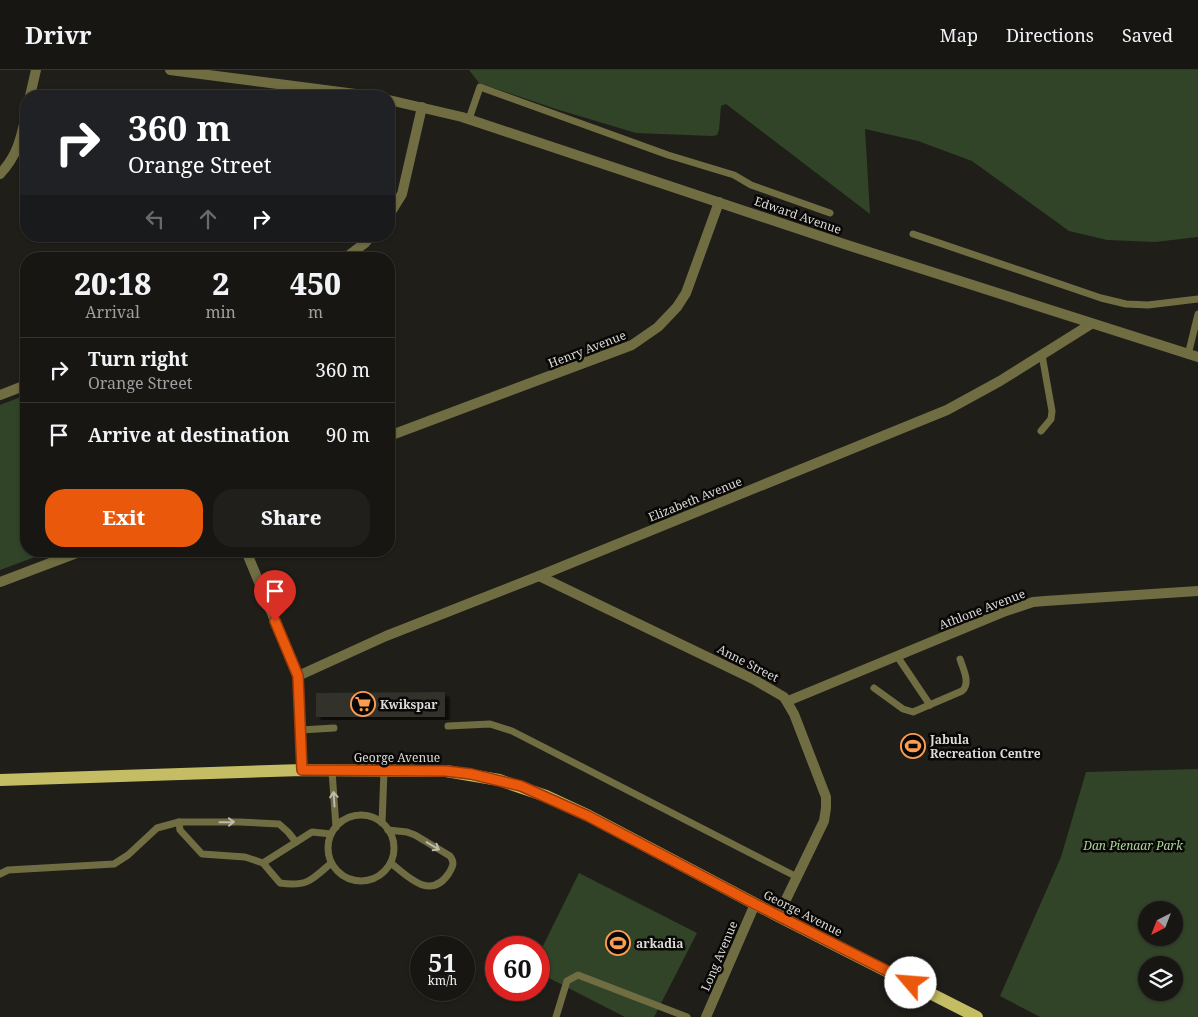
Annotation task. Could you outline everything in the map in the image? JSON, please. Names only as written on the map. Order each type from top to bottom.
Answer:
[{"type":"main road","name":"George Avenue","points":[[0,780],[302,770],[446,771],[471,774],[521,786],[588,816],[778,916],[977,1017]]},
{"type":"street","points":[[31,90],[36,70]]},
{"type":"street","points":[[170,70],[325,90]]},
{"type":"street","name":"Edward Avenue","points":[[395,101],[468,119],[1193,356]]},
{"type":"street","points":[[395,205],[402,194],[422,107]]},
{"type":"street","points":[[0,174],[20,143]]},
{"type":"street","name":"Henry Avenue","points":[[395,434],[632,345],[643,338],[667,319],[686,293],[719,202]]},
{"type":"street","points":[[353,252],[366,242]]},
{"type":"street","name":"Elizabeth Avenue","points":[[298,676],[386,636],[539,576],[947,410],[1000,381],[1091,324]]},
{"type":"street","points":[[0,396],[20,388]]},
{"type":"street","points":[[0,582],[66,557]]},
{"type":"street","points":[[248,557],[298,676],[302,770]]},
{"type":"street","name":"Anne Street","points":[[539,576],[760,682],[788,701]]},
{"type":"street","name":"Athlone Avenue","points":[[788,701],[1006,611],[1033,602],[1198,591]]},
{"type":"street","points":[[778,916],[824,821],[826,802],[788,701]]},
{"type":"street","name":"Long Avenue","points":[[706,1017],[755,904]]},
{"type":"lane","points":[[468,119],[480,87],[668,155],[734,175],[751,185],[830,213]]},
{"type":"lane","points":[[913,234],[1101,298],[1126,304],[1148,305],[1198,299]]},
{"type":"lane","points":[[1193,356],[1198,314]]},
{"type":"lane","points":[[1041,432],[1051,418],[1052,412],[1042,355]]},
{"type":"lane","points":[[897,656],[930,705]]},
{"type":"lane","points":[[874,688],[907,712],[913,712],[962,691],[966,687],[967,682],[960,659]]},
{"type":"lane","points":[[448,726],[490,724],[512,731],[797,877]]},
{"type":"lane","points":[[301,730],[334,728]]},
{"type":"lane","points":[[332,771],[336,827]]},
{"type":"lane","points":[[382,824],[384,771]]},
{"type":"lane","points":[[358,815],[375,819],[388,830],[394,846],[391,863],[380,876],[363,882],[346,878],[339,874],[331,864],[328,851],[331,834],[336,827],[342,821],[358,815]]},
{"type":"lane","points":[[179,822],[180,830],[202,854],[245,857],[263,863],[280,883],[293,885],[308,883],[331,864]]},
{"type":"lane","points":[[0,874],[8,870],[114,864],[128,855],[157,828],[179,822],[279,824],[296,842]]},
{"type":"lane","points":[[388,830],[415,835],[450,856],[453,866],[440,884],[432,886],[421,885],[391,863]]},
{"type":"lane","points":[[263,863],[312,832],[331,834]]},
{"type":"lane","points":[[556,1017],[567,981],[578,975],[687,1017]]},
{"type":"green space","points":[[469,70],[1198,70],[1198,237],[1155,242],[1107,240],[1069,231],[972,161],[918,141],[865,129],[870,214],[726,104],[721,106],[717,135],[636,133],[479,83]]},
{"type":"green space","points":[[20,397],[20,557],[35,557],[0,570],[0,405]]},
{"type":"green space","name":"Dan Pienaar Park","points":[[1198,769],[1198,1017],[1040,1017],[1000,996],[1061,857],[1086,772]]},
{"type":"green space","name":"arkadia","points":[[579,873],[697,933],[654,1017],[625,1017],[550,979],[550,936],[548,936]]},
{"type":"building","points":[[445,692],[445,717],[316,717],[316,693]]},
{"type":"place","name":"Kwikspar","points":[[363,704]]},
{"type":"place","name":"Jabula Recreation Centre","points":[[913,746]]},
{"type":"place","name":"arkadia","points":[[618,943]]},
{"type":"route","points":[[275,621],[298,676],[302,770],[446,771],[471,774],[521,786],[588,816],[911,983]]}]
